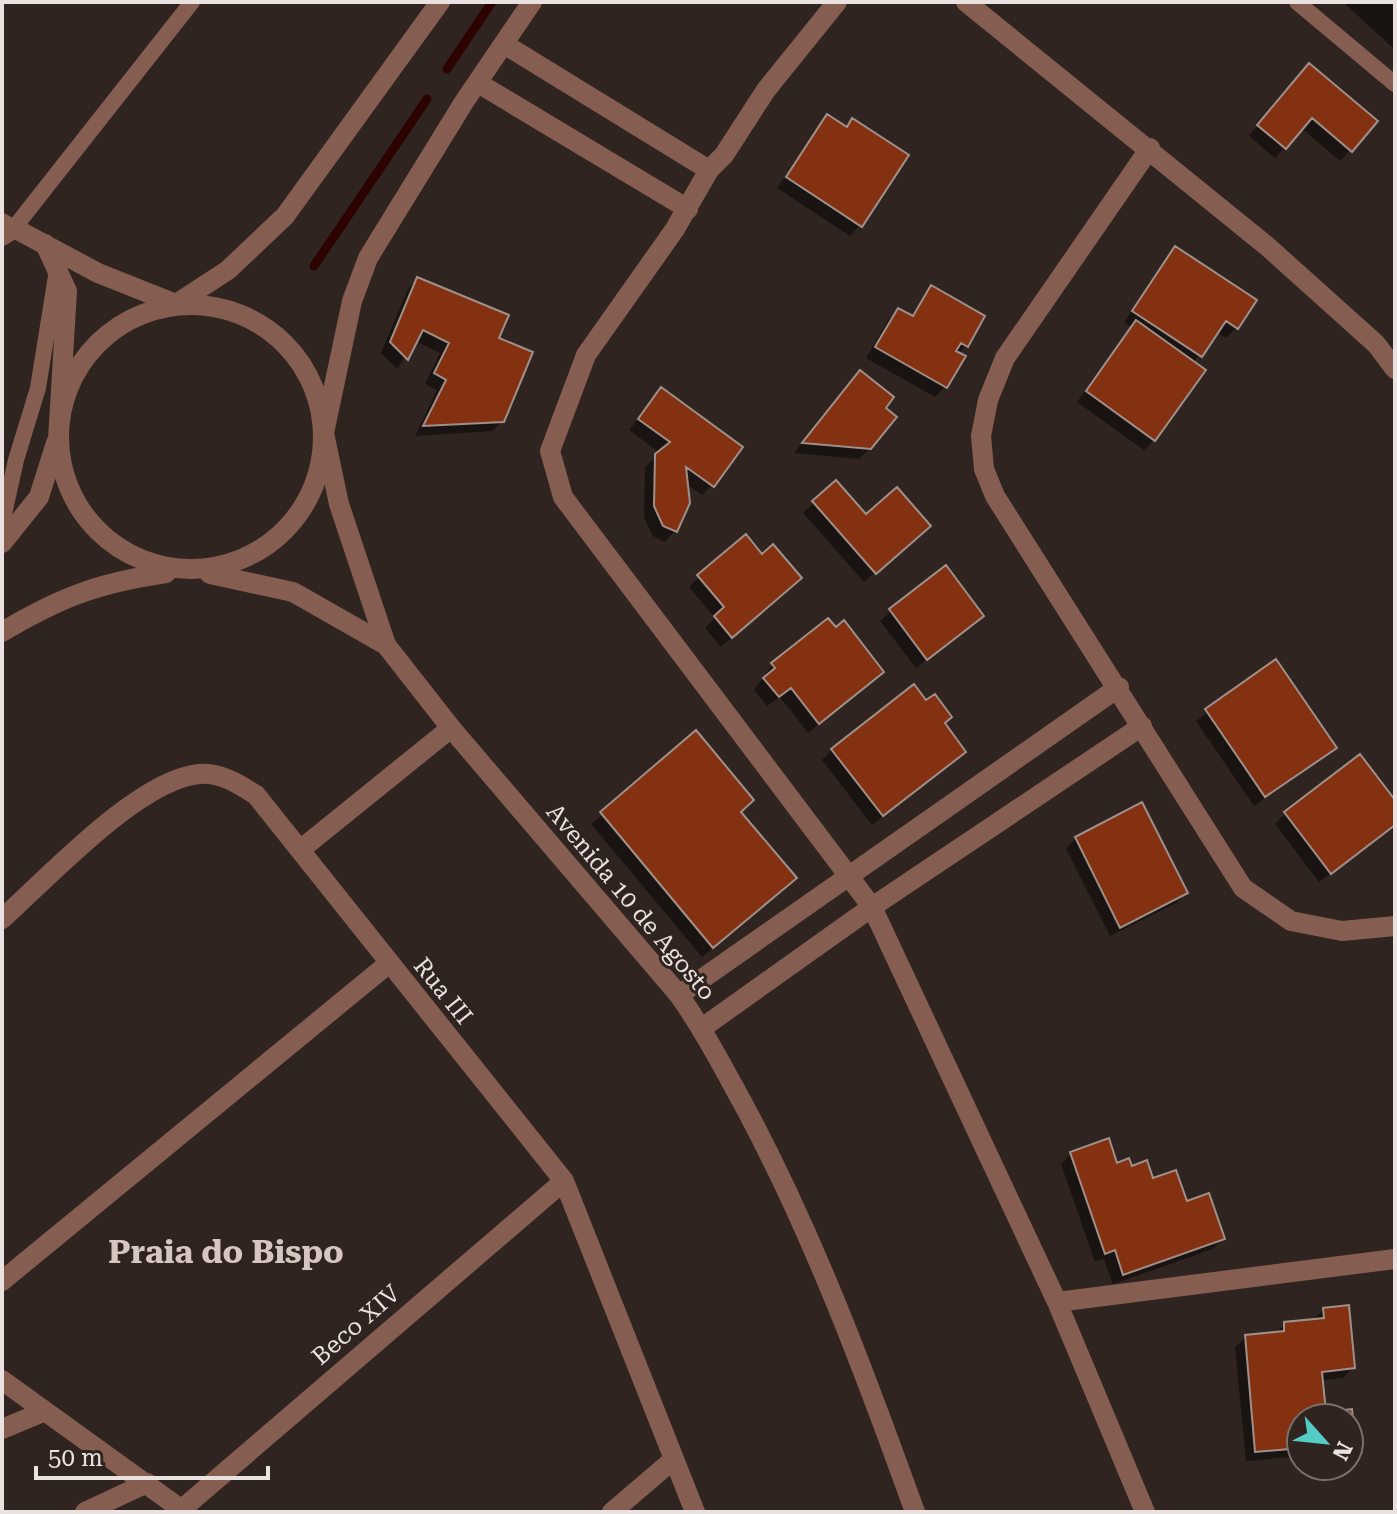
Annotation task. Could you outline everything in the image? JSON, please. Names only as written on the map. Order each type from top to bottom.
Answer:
[{"type":"street","points":[[2,543],[39,497],[58,439],[63,400],[74,376],[105,335],[138,314],[176,304],[228,270],[285,216],[440,2]]},
{"type":"street","points":[[2,632],[47,605],[110,581],[227,566],[266,547],[298,516],[318,477],[324,433],[352,301],[368,258],[532,2]]},
{"type":"street","points":[[837,2],[766,90],[724,155],[709,170],[688,209],[586,355],[550,451],[563,497],[872,907],[1057,1302],[1145,1512]]},
{"type":"street","points":[[966,2],[1150,148],[1279,257],[1376,344],[1395,369]]},
{"type":"street","points":[[504,44],[709,170]]},
{"type":"street","points":[[478,83],[688,209]]},
{"type":"street","points":[[1150,148],[1005,358],[988,400],[981,436],[984,469],[995,496],[1119,687],[1243,888],[1291,921],[1342,931],[1395,926]]},
{"type":"street","points":[[6,228],[45,244],[98,273],[176,304],[220,307],[261,323],[294,352],[316,390],[324,433]]},
{"type":"street","points":[[45,244],[67,291],[58,439],[64,478],[82,514],[109,543],[144,563],[240,578],[293,592],[386,645]]},
{"type":"street","name":"Avenida 10 de Agosto","points":[[324,433],[339,504],[386,645],[451,728],[679,995],[702,1028],[780,1174],[868,1380],[915,1512]]},
{"type":"street","points":[[679,995],[1119,687]]},
{"type":"street","points":[[702,1028],[872,907],[1142,726]]},
{"type":"street","points":[[300,850],[451,728]]},
{"type":"street","name":"Rua III","points":[[2,919],[144,794],[175,779],[201,773],[237,782],[256,795],[564,1181],[695,1512]]},
{"type":"street","points":[[2,1281],[388,964]]},
{"type":"street","name":"Beco XIV","points":[[183,1511],[564,1181]]},
{"type":"street","points":[[1057,1302],[1395,1259]]},
{"type":"street","points":[[2,1380],[183,1511]]},
{"type":"street","points":[[2,1429],[43,1412]]},
{"type":"street","points":[[612,1512],[674,1459]]},
{"type":"street","points":[[85,1512],[147,1483]]},
{"type":"lane","points":[[6,228],[192,2]]},
{"type":"lane","points":[[1297,2],[1395,84]]},
{"type":"lane","points":[[2,523],[16,460],[38,388],[57,270]]},
{"type":"building","points":[[1309,63],[1378,121],[1352,152],[1312,118],[1286,149],[1257,125]]},
{"type":"building","points":[[827,114],[847,127],[852,118],[909,155],[862,227],[786,177]]},
{"type":"building","points":[[1175,246],[1257,300],[1238,329],[1226,321],[1202,357],[1132,311]]},
{"type":"building","points":[[417,277],[509,315],[499,338],[533,352],[504,422],[423,426],[446,380],[434,373],[449,343],[423,330],[408,360],[390,342]]},
{"type":"building","points":[[931,285],[985,316],[968,347],[961,343],[956,351],[966,356],[947,388],[875,347],[898,308],[913,316]]},
{"type":"building","points":[[1136,320],[1206,370],[1155,441],[1086,391]]},
{"type":"building","points":[[860,370],[894,397],[886,408],[897,417],[871,449],[802,443]]},
{"type":"building","points":[[661,387],[743,447],[714,487],[686,467],[690,503],[677,532],[663,526],[654,506],[655,454],[670,442],[638,419]]},
{"type":"building","points":[[836,480],[866,514],[897,487],[931,526],[876,574],[812,501]]},
{"type":"building","points":[[746,534],[762,554],[773,544],[802,578],[732,638],[714,616],[724,607],[697,575]]},
{"type":"building","points":[[946,565],[984,616],[927,660],[889,609]]},
{"type":"building","points":[[828,618],[836,627],[844,620],[884,672],[819,724],[791,688],[779,697],[763,678],[775,668],[771,663]]},
{"type":"building","points":[[1276,659],[1337,748],[1265,797],[1205,709]]},
{"type":"building","points":[[914,684],[926,700],[935,694],[952,717],[945,723],[966,752],[883,816],[831,749]]},
{"type":"building","points":[[696,730],[754,800],[741,812],[797,878],[713,948],[600,812]]},
{"type":"building","points":[[1360,754],[1395,800],[1395,825],[1331,874],[1284,812]]},
{"type":"building","points":[[1142,802],[1188,893],[1120,928],[1075,837]]},
{"type":"building","points":[[1109,1138],[1117,1163],[1129,1158],[1132,1166],[1147,1160],[1153,1178],[1176,1170],[1187,1201],[1209,1193],[1225,1239],[1123,1275],[1115,1250],[1105,1254],[1070,1152]]},
{"type":"building","points":[[1349,1305],[1355,1368],[1322,1372],[1325,1402],[1285,1402],[1285,1449],[1255,1452],[1245,1335],[1284,1331],[1284,1322],[1324,1318],[1323,1308]]},
{"type":"waterway","points":[[447,69],[492,2]]},
{"type":"waterway","points":[[314,266],[427,99]]},
{"type":"district","name":"Praia do Bispo","points":[[226,1252]]}]
